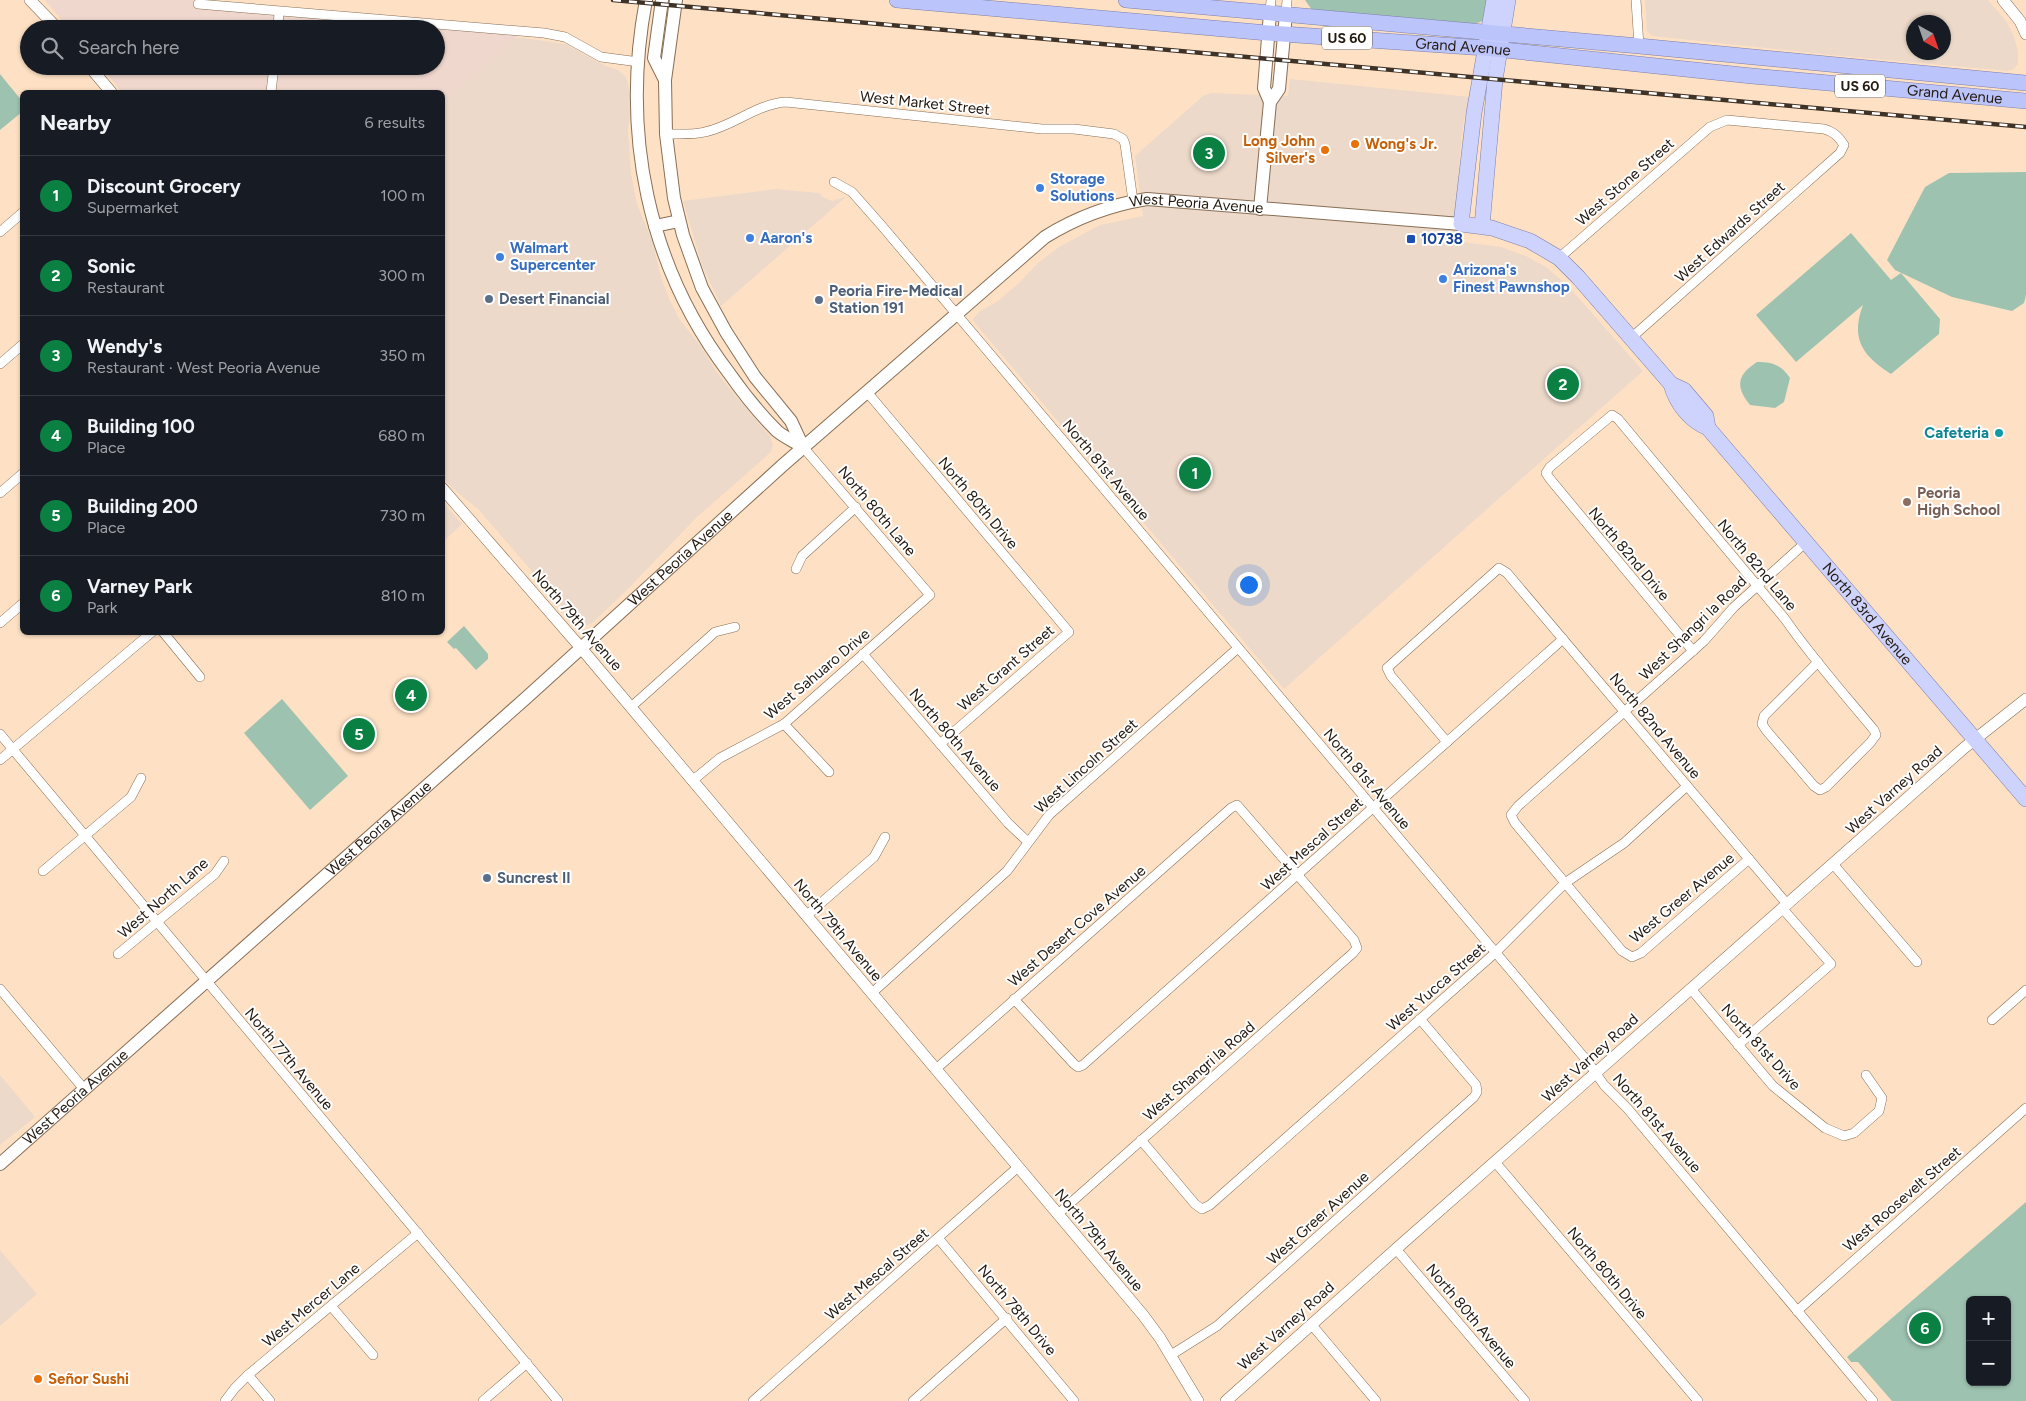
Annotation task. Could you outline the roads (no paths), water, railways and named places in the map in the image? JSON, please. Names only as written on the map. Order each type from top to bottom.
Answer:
[{"type":"highway","name":"Grand Avenue","points":[[897,0],[987,3],[1284,34],[1639,46],[2026,83]]},
{"type":"highway","name":"Grand Avenue","points":[[1126,0],[1287,7],[1494,41],[1752,76],[2026,102]]},
{"type":"highway","points":[[1752,76],[1753,56]]},
{"type":"main road","points":[[646,0],[637,100],[639,148],[647,196],[655,226],[680,295],[707,342],[732,378],[778,432],[803,447]]},
{"type":"main road","points":[[662,0],[654,58],[665,80]]},
{"type":"main road","points":[[676,0],[665,80],[666,134],[674,198],[679,221],[692,263],[709,303],[746,365],[791,421],[803,447]]},
{"type":"main road","points":[[1472,225],[1494,88],[1494,0]]},
{"type":"main road","points":[[1472,225],[1474,113],[1494,41],[1508,0]]},
{"type":"main road","points":[[1260,209],[1270,102],[1264,88],[1271,6]]},
{"type":"main road","points":[[1270,102],[1279,90],[1287,7]]},
{"type":"main road","name":"West Peoria Avenue","points":[[0,1164],[581,648],[803,447],[1049,234],[1100,210],[1147,199],[1472,225]]},
{"type":"main road","points":[[655,226],[679,221]]},
{"type":"main road","name":"North 83rd Avenue","points":[[1472,225],[1530,241],[1559,258],[1578,277],[1671,384],[1684,390],[1706,416],[1708,428],[2026,799]]},
{"type":"street","points":[[30,0],[49,20]]},
{"type":"street","points":[[1636,0],[1640,30],[1639,46]]},
{"type":"street","points":[[2003,0],[2015,14],[2026,34]]},
{"type":"street","points":[[198,4],[380,20]]},
{"type":"street","points":[[279,12],[279,20]]},
{"type":"street","points":[[445,25],[544,33],[565,37],[601,57],[639,62]]},
{"type":"street","points":[[97,75],[109,90]]},
{"type":"street","points":[[271,90],[273,75]]},
{"type":"street","name":"West Market Street","points":[[666,134],[705,132],[723,126],[765,105],[786,102],[1042,129],[1108,132],[1119,136],[1125,144],[1133,201]]},
{"type":"street","name":"West Stone Street","points":[[1559,258],[1710,127],[1727,120],[1824,129],[1833,132],[1844,145]]},
{"type":"street","name":"West Edwards Street","points":[[1631,338],[1840,153],[1844,145]]},
{"type":"street","name":"North 81st Avenue","points":[[834,182],[852,192],[957,315],[1596,1072],[1604,1085],[1627,1108],[1873,1401]]},
{"type":"street","points":[[0,232],[20,215]]},
{"type":"street","points":[[0,364],[20,347]]},
{"type":"street","name":"North 80th Drive","points":[[867,392],[1069,632]]},
{"type":"street","name":"North 82nd Drive","points":[[1612,416],[1550,467],[1546,473],[1693,651]]},
{"type":"street","name":"North 82nd Lane","points":[[1612,416],[1618,419],[1874,730],[1876,735],[1826,787],[1820,790],[1814,786],[1762,724],[1764,716],[1818,662]]},
{"type":"street","name":"North 80th Lane","points":[[803,447],[930,595]]},
{"type":"street","points":[[0,493],[20,476]]},
{"type":"street","name":"North 79th Avenue","points":[[445,491],[581,648],[1143,1315],[1171,1355],[1198,1401]]},
{"type":"street","points":[[796,569],[802,556],[856,507]]},
{"type":"street","name":"West Shangri la Road","points":[[1565,883],[1515,823],[1511,815],[1518,806],[1693,651],[1756,585],[1805,543]]},
{"type":"street","name":"North 82nd Avenue","points":[[1447,742],[1391,676],[1387,668],[1499,568],[1507,573],[1749,858],[1831,964],[1738,1045]]},
{"type":"street","name":"West Sahuaro Drive","points":[[692,781],[720,758],[784,724],[930,595]]},
{"type":"street","points":[[0,623],[20,606]]},
{"type":"street","points":[[631,707],[715,632],[735,627]]},
{"type":"street","name":"West Grant Street","points":[[940,744],[1069,632]]},
{"type":"street","points":[[0,760],[148,635]]},
{"type":"street","points":[[165,635],[200,677]]},
{"type":"street","name":"West Mescal Street","points":[[1014,999],[1074,1064],[1078,1067],[1083,1064],[1563,639]]},
{"type":"street","name":"West Lincoln Street","points":[[872,993],[1007,871],[1049,815],[1238,648]]},
{"type":"street","name":"North 80th Avenue","points":[[863,654],[1008,824],[1028,842]]},
{"type":"street","name":"West Varney Road","points":[[1226,1401],[1691,988],[1975,739],[2026,699]]},
{"type":"street","points":[[784,724],[829,772]]},
{"type":"street","name":"North 77th Avenue","points":[[0,734],[558,1401]]},
{"type":"street","points":[[43,871],[131,797],[141,778]]},
{"type":"street","name":"West Yucca Street","points":[[1141,1140],[1195,1204],[1202,1208],[1210,1205],[1496,953],[1565,883],[1624,843],[1687,786]]},
{"type":"street","name":"West Desert Cove Avenue","points":[[936,1069],[1231,808],[1237,805],[1298,875]]},
{"type":"street","points":[[806,916],[874,857],[885,838]]},
{"type":"street","name":"West Greer Avenue","points":[[1565,883],[1622,951],[1632,956],[1641,953],[1749,858]]},
{"type":"street","name":"West North Lane","points":[[118,954],[215,874],[224,861]]},
{"type":"street","points":[[1834,864],[1917,962]]},
{"type":"street","name":"West Shangri la Road","points":[[1058,1214],[1353,954],[1357,948],[1354,940],[1298,875]]},
{"type":"street","name":"North 81st Drive","points":[[1691,988],[1782,1095],[1824,1128],[1844,1136],[1854,1133],[1874,1117],[1882,1105],[1882,1098],[1866,1075]]},
{"type":"street","points":[[0,989],[84,1089]]},
{"type":"street","points":[[1992,1020],[2026,990]]},
{"type":"street","name":"West Greer Avenue","points":[[1171,1355],[1225,1320],[1466,1104],[1477,1092],[1476,1085],[1420,1019]]},
{"type":"street","name":"West Roosevelt Street","points":[[1797,1310],[2026,1108]]},
{"type":"street","name":"North 80th Drive","points":[[1495,1162],[1698,1401]]},
{"type":"street","name":"West Mescal Street","points":[[753,1401],[1018,1167]]},
{"type":"street","name":"West Mercer Lane","points":[[224,1401],[248,1375],[418,1233]]},
{"type":"street","name":"North 78th Drive","points":[[938,1238],[1007,1318],[1074,1401]]},
{"type":"street","name":"North 80th Avenue","points":[[1396,1249],[1525,1401]]},
{"type":"street","points":[[331,1306],[373,1355]]},
{"type":"street","points":[[913,1401],[1007,1318]]},
{"type":"street","points":[[1311,1324],[1376,1401]]},
{"type":"street","points":[[483,1401],[527,1363]]},
{"type":"street","points":[[248,1375],[270,1401]]},
{"type":"railway","points":[[613,0],[2026,127]]},
{"type":"place","name":"Wong's Jr.","points":[[1355,144]]},
{"type":"place","name":"Long John Silver's","points":[[1325,150]]},
{"type":"place","name":"Wendy's","points":[[1209,153]]},
{"type":"place","name":"Storage Solutions","points":[[1040,188]]},
{"type":"place","name":"Aaron's","points":[[750,238]]},
{"type":"place","name":"10738","points":[[1411,239]]},
{"type":"place","name":"Walmart Supercenter","points":[[500,257]]},
{"type":"place","name":"Arizona's Finest Pawnshop","points":[[1443,279]]},
{"type":"place","name":"Desert Financial","points":[[489,299]]},
{"type":"place","name":"Peoria Fire-Medical Station 191","points":[[819,300]]},
{"type":"place","name":"Sonic","points":[[1563,384]]},
{"type":"place","name":"Cafeteria","points":[[1999,433]]},
{"type":"place","name":"Discount Grocery","points":[[1195,473]]},
{"type":"place","name":"Peoria High School","points":[[1907,502]]},
{"type":"place","name":"Building 100","points":[[411,695]]},
{"type":"place","name":"Building 200","points":[[359,734]]},
{"type":"place","name":"Suncrest II","points":[[487,878]]},
{"type":"place","name":"Varney Park","points":[[1925,1328]]},
{"type":"place","name":"Señor Sushi","points":[[38,1379]]}]
